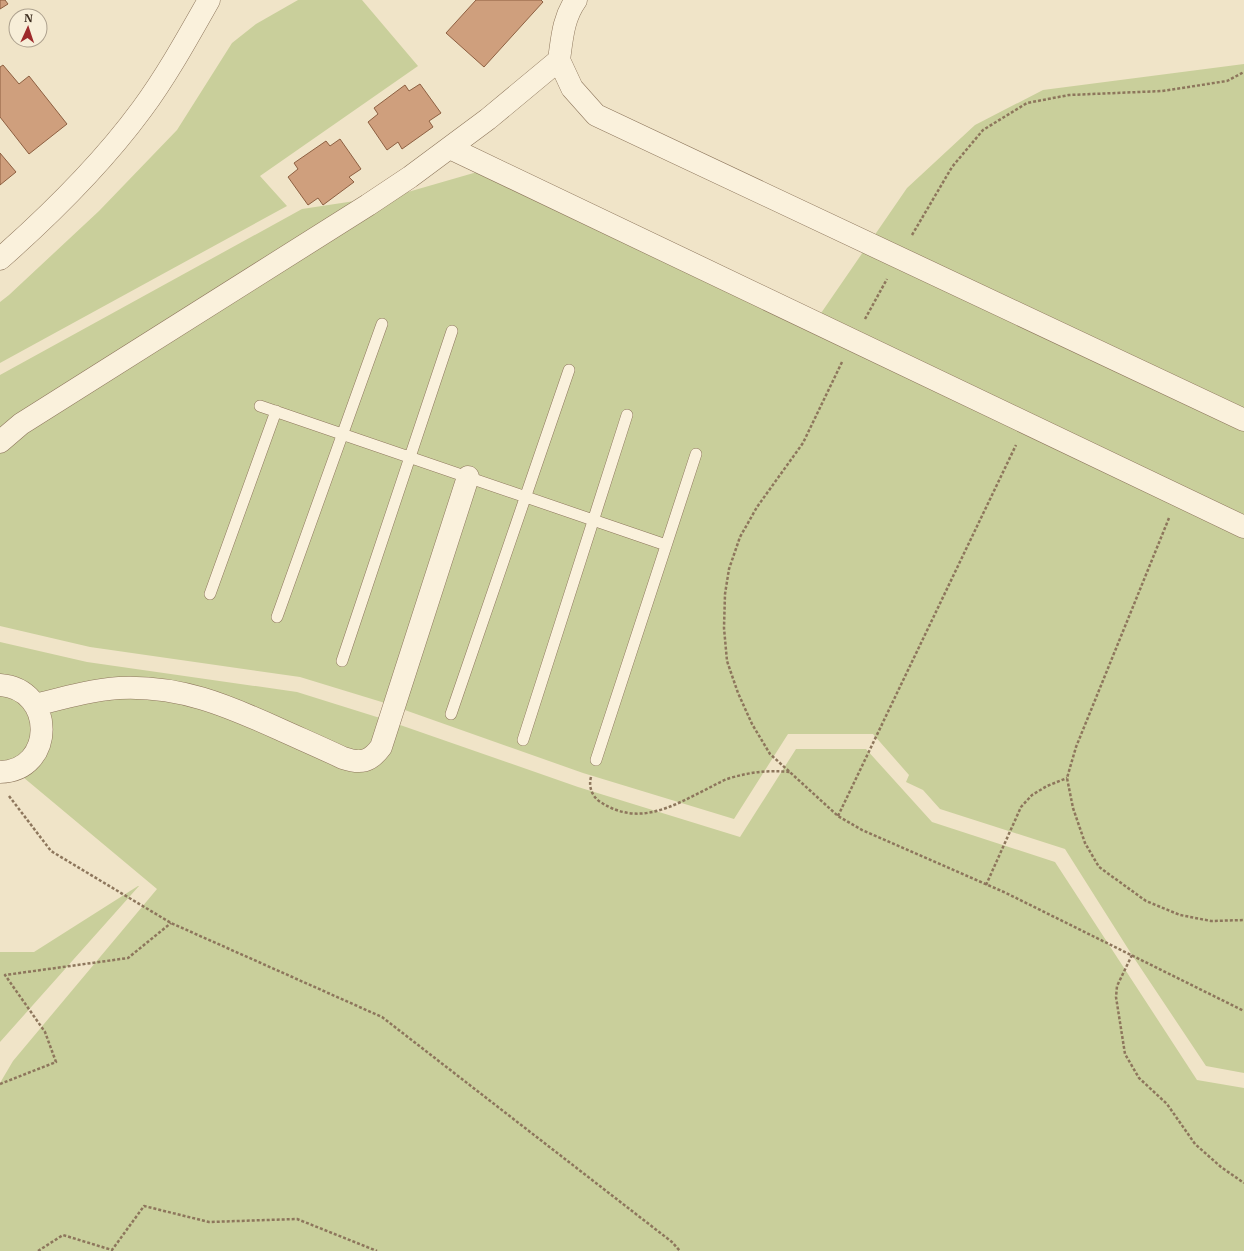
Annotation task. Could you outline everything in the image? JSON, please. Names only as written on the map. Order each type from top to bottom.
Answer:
[{"type":"street","points":[[0,259],[38,226],[110,150],[143,108],[172,63],[209,0]]},
{"type":"street","points":[[576,0],[564,24],[559,60],[572,88],[596,115],[1244,420]]},
{"type":"street","points":[[0,442],[21,424],[368,205],[450,148],[559,60]]},
{"type":"street","points":[[450,148],[1244,527]]},
{"type":"street","points":[[35,705],[78,694],[118,688],[153,689],[182,693],[228,706],[349,760],[360,762],[368,759],[375,754],[381,746],[468,477]]},
{"type":"street","points":[[0,685],[8,686],[21,691],[26,695],[35,705],[41,717],[42,724],[39,745],[32,756],[2,781]]},
{"type":"lane","points":[[277,617],[382,324]]},
{"type":"lane","points":[[342,662],[452,331]]},
{"type":"lane","points":[[451,714],[569,370]]},
{"type":"lane","points":[[260,406],[666,544]]},
{"type":"lane","points":[[210,594],[276,411]]},
{"type":"lane","points":[[523,740],[627,416]]},
{"type":"lane","points":[[596,760],[696,454]]},
{"type":"path","points":[[1244,72],[1227,81],[1162,91],[1069,95],[1027,103],[983,130],[952,167],[899,257],[853,340],[803,443],[757,507],[740,537],[729,569],[725,594],[724,628],[726,660],[738,693],[752,724],[770,754],[838,816],[862,830],[1006,893],[1244,1011]]},
{"type":"path","points":[[838,816],[1026,423]]},
{"type":"path","points":[[1178,495],[1076,747],[1067,778],[1073,808],[1085,843],[1099,867],[1146,901],[1180,915],[1211,921],[1244,920]]},
{"type":"path","points":[[596,760],[590,781],[592,794],[600,802],[616,811],[630,813],[647,813],[671,807],[727,779],[746,774],[764,771],[790,772]]},
{"type":"path","points":[[986,885],[1021,807],[1032,795],[1047,786],[1067,778]]},
{"type":"path","points":[[2,781],[51,851],[171,923],[382,1017],[666,1238],[680,1251]]},
{"type":"path","points":[[0,1084],[56,1062],[45,1032],[5,975],[128,958],[171,923]]},
{"type":"path","points":[[1132,955],[1117,986],[1116,997],[1125,1054],[1139,1078],[1167,1104],[1195,1144],[1221,1167],[1244,1183]]},
{"type":"path","points":[[38,1251],[63,1235],[112,1250],[144,1206],[209,1222],[296,1219],[377,1251]]},
{"type":"green space","points":[[298,0],[362,0],[418,66],[260,176],[287,206],[0,363],[0,302],[99,211],[177,130],[232,43],[256,24]]},
{"type":"green space","points":[[1244,64],[1244,1073],[1206,1066],[1132,955],[1065,849],[940,809],[923,790],[906,782],[909,775],[873,734],[788,734],[734,819],[583,773],[385,703],[300,677],[90,647],[0,626],[0,375],[302,209],[401,194],[484,170],[817,319],[907,188],[975,125],[1043,90]]},
{"type":"green space","points":[[0,642],[87,662],[297,692],[380,718],[578,787],[740,837],[796,749],[866,749],[932,822],[1055,862],[1197,1080],[1244,1088],[1244,1251],[0,1251],[0,1083],[13,1061],[157,889],[5,762],[0,760]]},
{"type":"green space","points":[[138,886],[0,1042],[0,952],[34,952]]},
{"type":"building","points":[[0,0],[5,0],[8,4],[0,9]]},
{"type":"building","points":[[476,0],[541,0],[543,2],[484,67],[446,33]]},
{"type":"building","points":[[3,65],[19,84],[29,76],[67,124],[29,154],[0,117],[0,67]]},
{"type":"building","points":[[420,84],[441,113],[429,121],[433,127],[402,149],[398,142],[387,150],[368,122],[378,114],[374,108],[405,85],[409,91]]},
{"type":"building","points":[[340,139],[361,169],[349,177],[354,182],[323,205],[318,198],[308,205],[288,177],[298,169],[294,163],[326,141],[330,146]]},
{"type":"building","points":[[0,153],[16,172],[0,185]]}]
